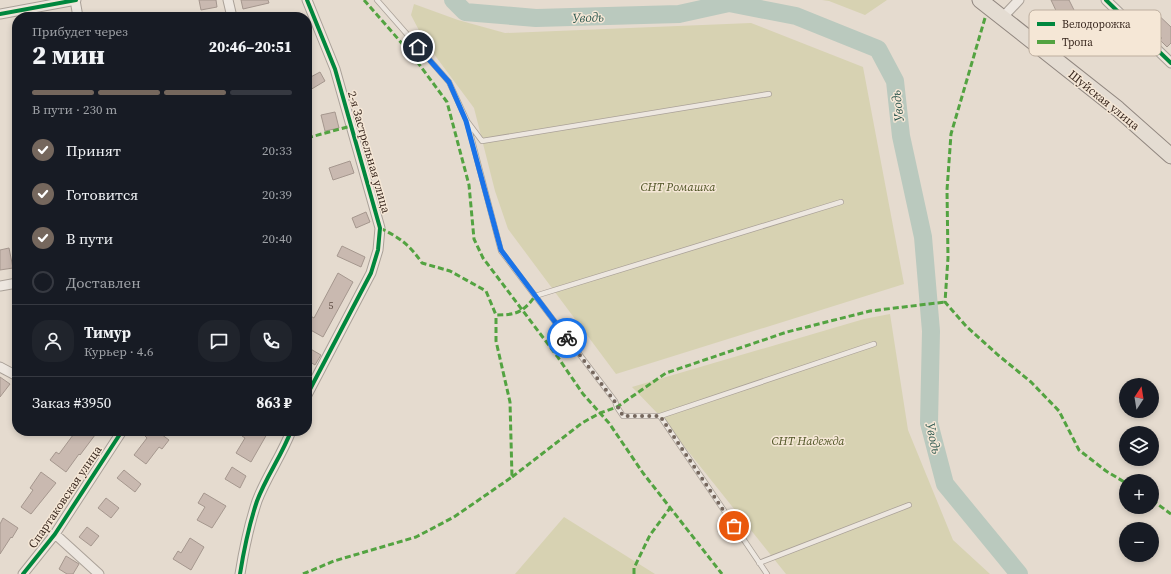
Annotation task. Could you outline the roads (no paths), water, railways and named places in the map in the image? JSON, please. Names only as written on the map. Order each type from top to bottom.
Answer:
[{"type":"main road","name":"Шуйская улица","points":[[980,0],[1029,39]]},
{"type":"main road","name":"Шуйская улица","points":[[1050,56],[1118,109],[1171,156]]},
{"type":"street","points":[[0,14],[75,0],[77,12]]},
{"type":"street","points":[[228,0],[231,12]]},
{"type":"street","name":"2-я Застрельная улица","points":[[307,0],[312,12]]},
{"type":"street","points":[[1002,18],[1019,0]]},
{"type":"street","points":[[1106,0],[1116,10]]},
{"type":"street","name":"2-я Застрельная улица","points":[[312,12],[335,69],[380,228],[378,250],[371,273],[312,385]]},
{"type":"street","points":[[1161,53],[1171,63]]},
{"type":"street","points":[[0,286],[12,284]]},
{"type":"street","points":[[0,367],[12,373]]},
{"type":"street","name":"Спартаковская улица","points":[[23,574],[55,534],[119,436]]},
{"type":"street","points":[[240,574],[245,541],[258,500],[289,436]]},
{"type":"street","points":[[55,534],[99,574]]},
{"type":"lane","points":[[377,0],[449,82],[466,121],[501,250],[615,402],[623,416],[660,416],[874,344]]},
{"type":"lane","points":[[466,121],[482,141],[769,94]]},
{"type":"lane","points":[[535,296],[841,202]]},
{"type":"lane","points":[[660,416],[767,574]]},
{"type":"lane","points":[[759,563],[909,505]]},
{"type":"waterway","name":"Уводь","points":[[453,0],[465,12],[536,18],[679,14],[729,3],[796,16],[878,49],[895,81],[901,136],[923,237],[931,331],[929,423],[945,484],[1019,574]]},
{"type":"park label","name":"СНТ Ромашка","points":[[678,187]]},
{"type":"park label","name":"СНТ Надежда","points":[[808,441]]}]
